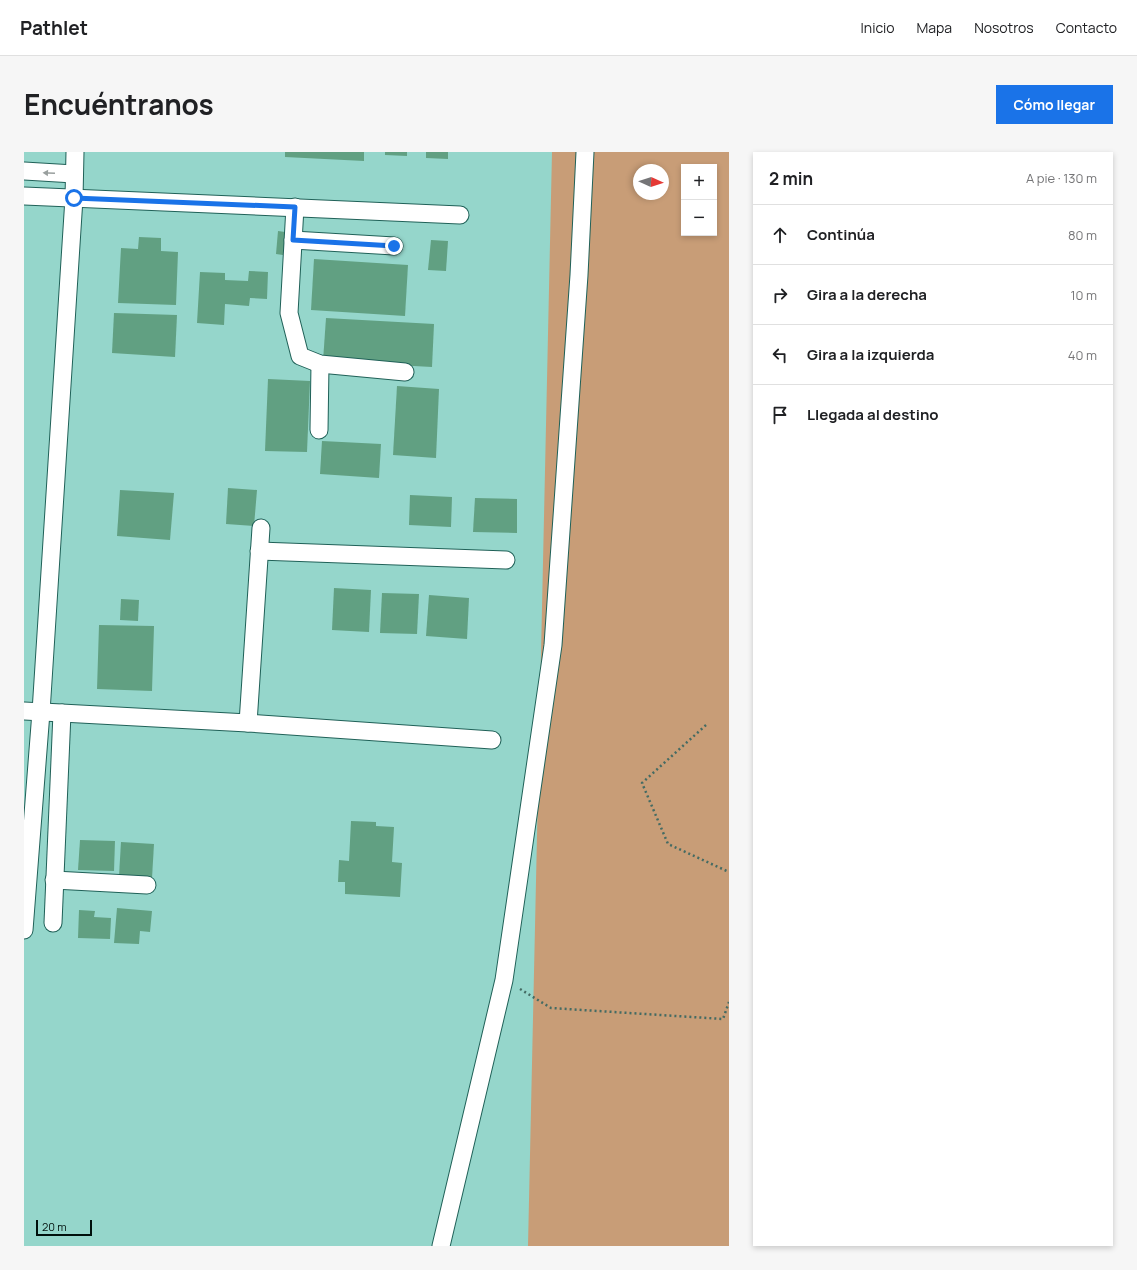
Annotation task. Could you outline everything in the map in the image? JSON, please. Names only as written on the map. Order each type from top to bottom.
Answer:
[{"type":"street","points":[[24,930],[41,712],[74,198],[75,152]]},
{"type":"street","points":[[441,1246],[504,980],[553,645],[578,283],[585,152]]},
{"type":"street","points":[[24,171],[74,174]]},
{"type":"street","points":[[24,196],[460,215]]},
{"type":"street","points":[[295,207],[289,314],[300,356],[320,364],[405,372]]},
{"type":"street","points":[[293,240],[394,246]]},
{"type":"street","points":[[319,430],[320,364]]},
{"type":"street","points":[[248,723],[261,528]]},
{"type":"street","points":[[259,550],[506,560]]},
{"type":"street","points":[[24,711],[248,723],[492,740]]},
{"type":"street","points":[[52,923],[62,714]]},
{"type":"street","points":[[54,880],[147,885]]},
{"type":"path","points":[[706,725],[642,783],[668,844],[729,872]]},
{"type":"path","points":[[504,980],[551,1008],[723,1019],[729,1002]]},
{"type":"shaded area","points":[[552,152],[729,152],[729,1246],[528,1246]]},
{"type":"building","points":[[285,152],[364,152],[364,161],[285,157]]},
{"type":"building","points":[[385,152],[407,152],[407,156],[385,155]]},
{"type":"building","points":[[426,152],[448,152],[448,159],[426,158]]},
{"type":"building","points":[[278,231],[292,233],[290,256],[276,254]]},
{"type":"building","points":[[139,237],[161,238],[161,251],[178,252],[176,305],[118,303],[121,248],[138,249]]},
{"type":"building","points":[[431,240],[448,241],[446,271],[428,270]]},
{"type":"building","points":[[314,259],[408,265],[405,316],[311,310]]},
{"type":"building","points":[[249,271],[268,272],[267,299],[250,298],[249,306],[225,304],[224,325],[197,323],[200,272],[225,273],[225,280],[248,281]]},
{"type":"building","points":[[114,313],[177,315],[175,357],[112,353]]},
{"type":"building","points":[[326,318],[434,324],[432,367],[323,361]]},
{"type":"building","points":[[268,379],[310,381],[307,452],[265,451]]},
{"type":"building","points":[[397,386],[439,389],[436,458],[393,455]]},
{"type":"building","points":[[322,441],[381,444],[379,478],[320,474]]},
{"type":"building","points":[[228,488],[257,490],[254,526],[226,524]]},
{"type":"building","points":[[120,490],[174,493],[170,540],[117,536]]},
{"type":"building","points":[[410,495],[452,497],[451,527],[409,525]]},
{"type":"building","points":[[475,498],[517,499],[517,533],[473,532]]},
{"type":"building","points":[[334,588],[371,590],[369,632],[332,630]]},
{"type":"building","points":[[382,593],[419,594],[417,634],[380,633]]},
{"type":"building","points":[[429,595],[469,598],[467,639],[426,636]]},
{"type":"building","points":[[121,599],[139,600],[138,621],[120,620]]},
{"type":"building","points":[[99,625],[154,626],[152,691],[97,689]]},
{"type":"building","points":[[351,821],[376,822],[376,826],[394,827],[392,862],[402,863],[400,897],[345,894],[345,882],[338,882],[339,860],[349,861]]},
{"type":"building","points":[[80,840],[115,841],[114,871],[78,870]]},
{"type":"building","points":[[121,842],[154,844],[152,878],[119,876]]},
{"type":"building","points":[[117,908],[152,911],[150,932],[140,931],[139,944],[114,943]]},
{"type":"building","points":[[79,910],[95,911],[94,917],[111,918],[110,939],[78,938]]},
{"type":"route","points":[[74,198],[295,207],[293,240],[394,246]]}]
